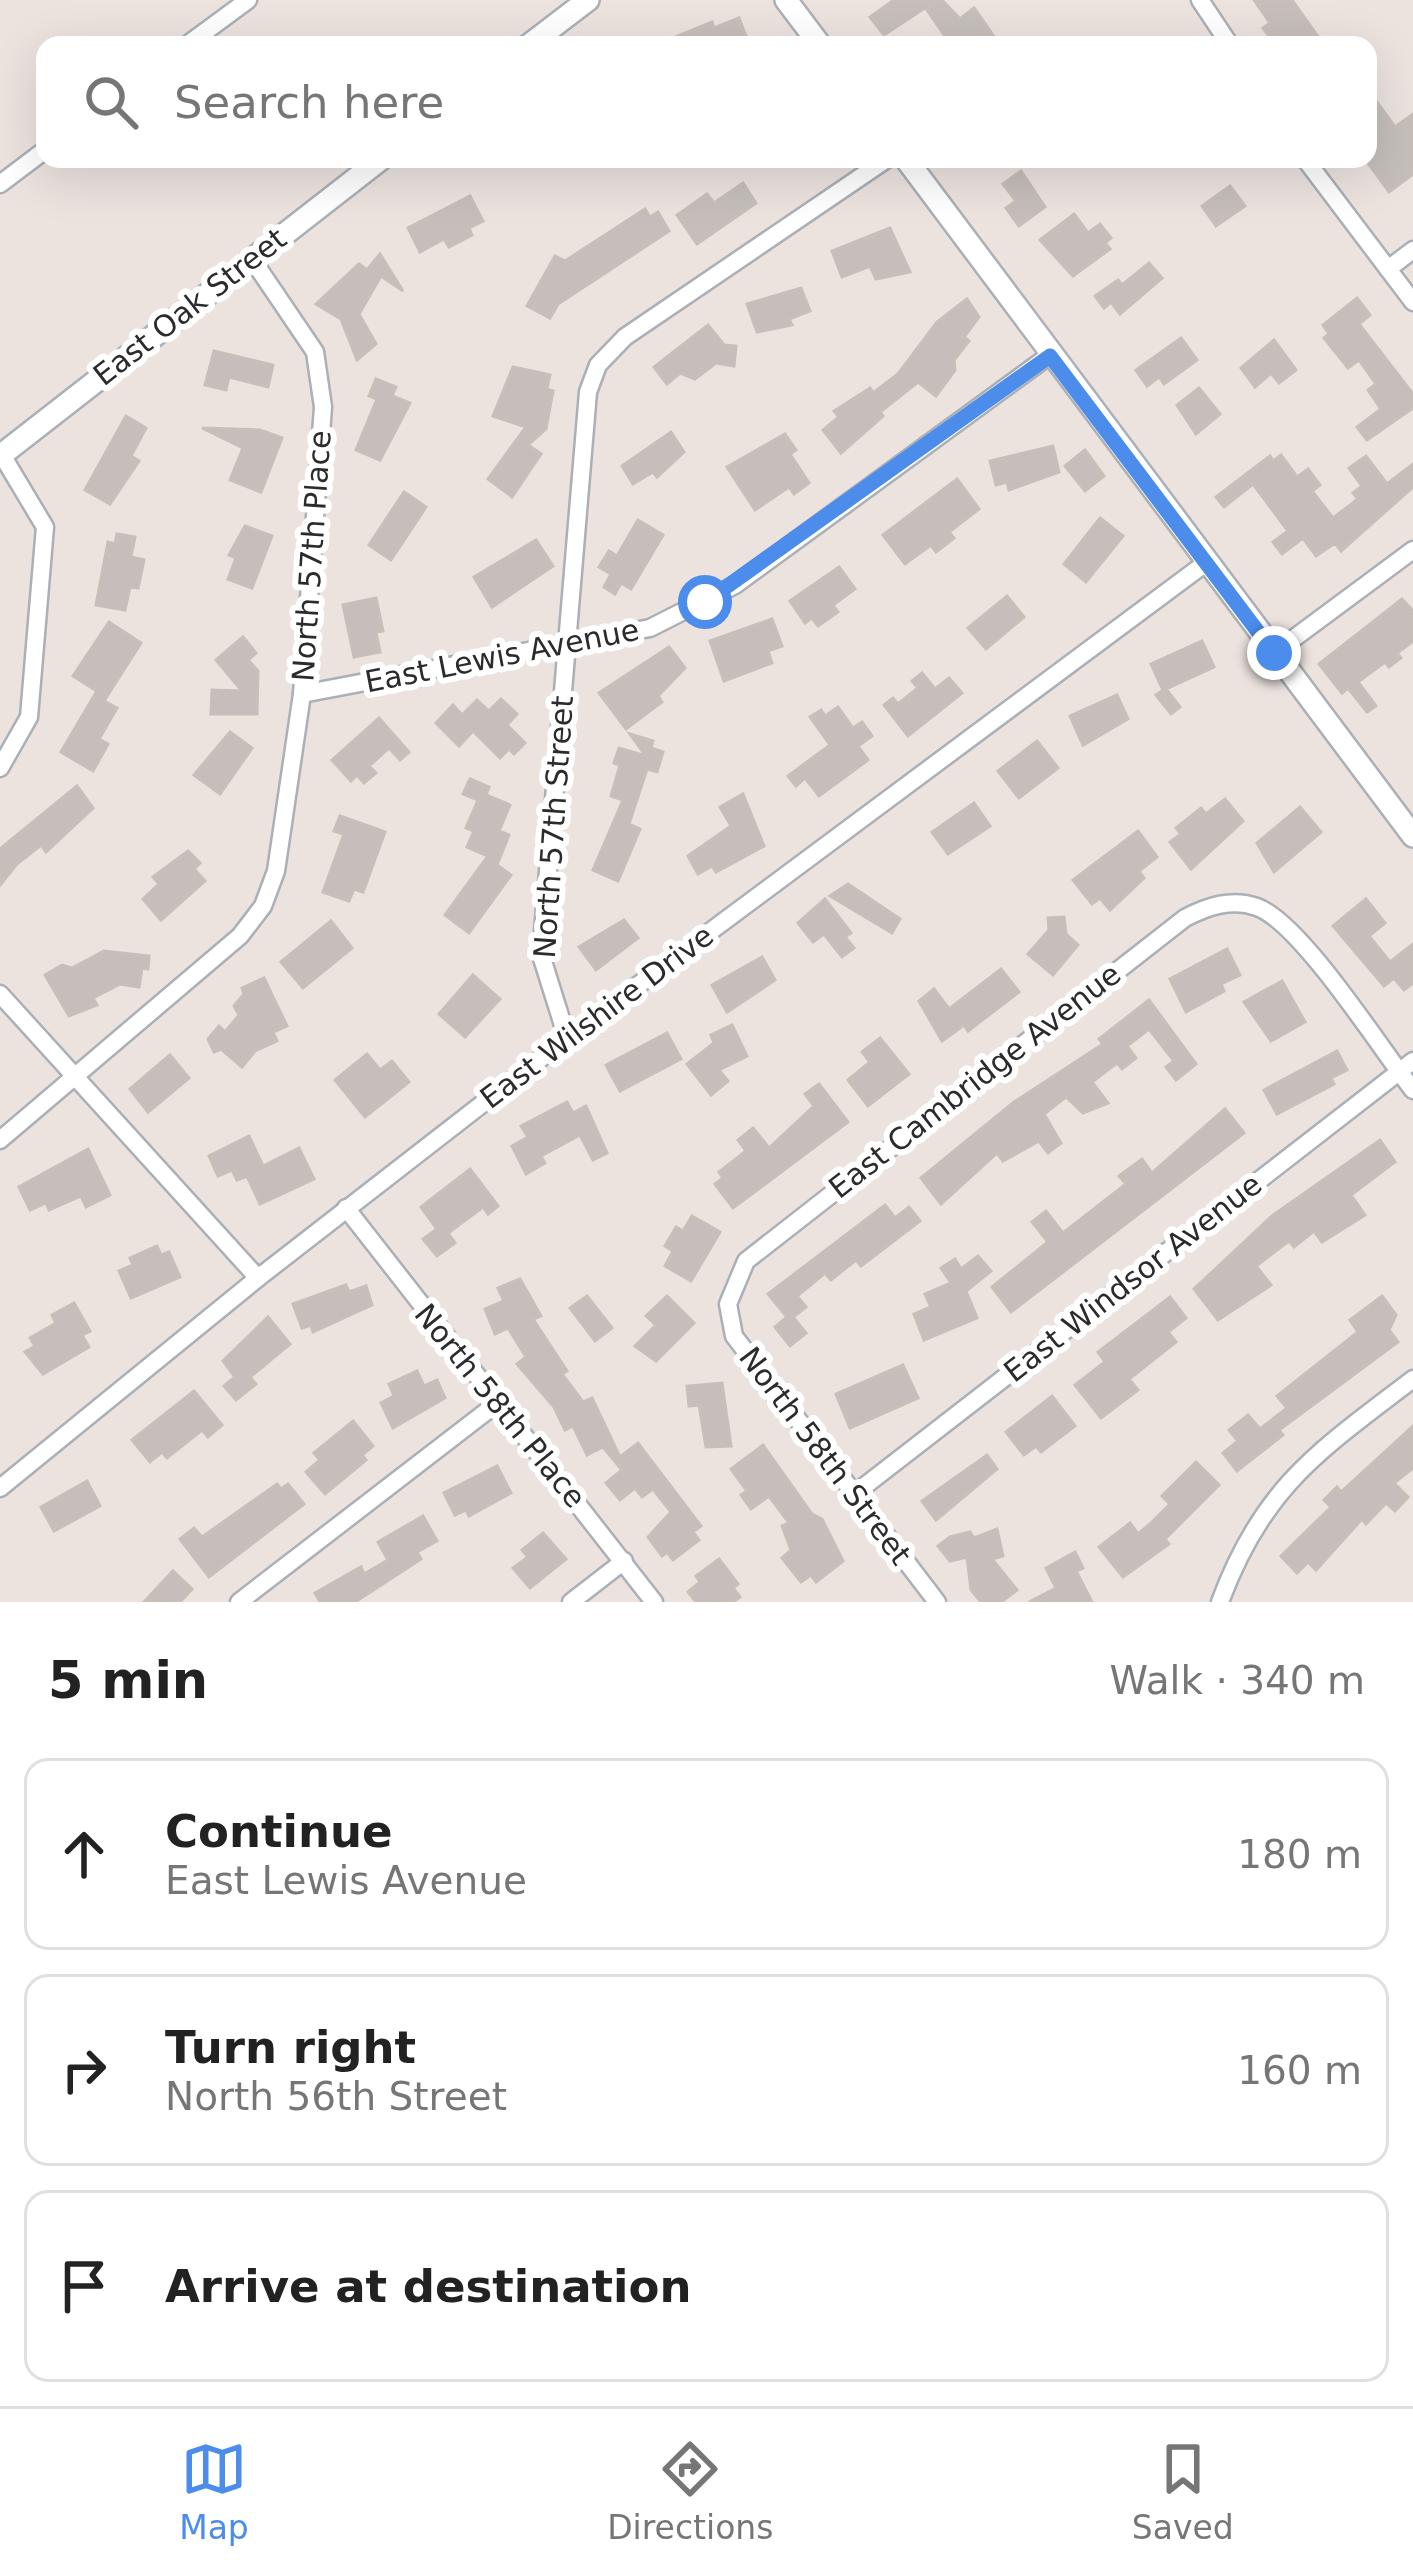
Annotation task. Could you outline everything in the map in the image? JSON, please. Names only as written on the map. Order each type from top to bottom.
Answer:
[{"type":"street","points":[[199,36],[248,0]]},
{"type":"street","points":[[541,36],[588,0]]},
{"type":"street","points":[[786,0],[813,36]]},
{"type":"street","points":[[1200,0],[1224,36]]},
{"type":"street","points":[[0,184],[36,157]]},
{"type":"street","name":"East Oak Street","points":[[1,455],[369,168]]},
{"type":"street","name":"North 57th Street","points":[[567,1038],[542,955],[588,392],[598,365],[625,338],[874,168]]},
{"type":"street","points":[[913,168],[1413,836]]},
{"type":"street","points":[[1312,168],[1413,302]]},
{"type":"street","points":[[1388,269],[1413,250]]},
{"type":"street","name":"North 57th Place","points":[[75,1077],[240,936],[263,906],[275,871],[302,694],[323,407],[315,352],[252,259]]},
{"type":"street","name":"East Lewis Avenue","points":[[302,694],[650,628],[735,585],[1050,356]]},
{"type":"street","points":[[0,768],[28,717],[45,526],[1,455]]},
{"type":"street","points":[[1274,653],[1413,550]]},
{"type":"street","name":"East Wilshire Drive","points":[[0,1488],[346,1208],[567,1038],[1207,562]]},
{"type":"street","name":"East Cambridge Avenue","points":[[728,1304],[732,1284],[759,1249],[1186,918],[1220,904],[1254,905],[1289,928],[1406,1066]]},
{"type":"street","points":[[0,994],[258,1278]]},
{"type":"street","points":[[1406,1066],[1413,1090]]},
{"type":"street","name":"East Windsor Avenue","points":[[853,1495],[1406,1066]]},
{"type":"street","points":[[0,1140],[75,1077]]},
{"type":"street","name":"North 58th Place","points":[[346,1208],[432,1325],[500,1401],[654,1602]]},
{"type":"street","name":"North 58th Street","points":[[728,1304],[744,1354],[937,1602]]},
{"type":"street","points":[[1220,1602],[1245,1542],[1289,1479],[1413,1379]]},
{"type":"street","points":[[239,1602],[500,1401]]},
{"type":"street","points":[[571,1602],[624,1561]]},
{"type":"building","points":[[894,0],[937,0],[884,35],[870,17]]},
{"type":"building","points":[[942,0],[960,19],[974,8],[994,36],[945,36],[927,10]]},
{"type":"building","points":[[1254,0],[1292,0],[1318,36],[1269,36],[1263,28],[1270,23]]},
{"type":"building","points":[[739,18],[746,36],[678,36],[712,22],[714,28]]},
{"type":"building","points":[[1377,102],[1395,127],[1413,114],[1413,174],[1389,192],[1372,168],[1377,168]]},
{"type":"building","points":[[1021,171],[1045,207],[1019,226],[1006,208],[1016,201],[1003,184]]},
{"type":"building","points":[[743,183],[756,203],[697,244],[677,215],[707,194],[714,203]]},
{"type":"building","points":[[1230,186],[1245,206],[1216,226],[1202,206]]},
{"type":"building","points":[[470,196],[483,221],[469,228],[472,235],[449,247],[444,239],[420,252],[408,228]]},
{"type":"building","points":[[645,209],[650,217],[658,212],[669,231],[558,304],[550,318],[527,306],[555,256],[565,261]]},
{"type":"building","points":[[1074,214],[1088,233],[1100,224],[1111,238],[1105,243],[1110,249],[1073,276],[1040,240]]},
{"type":"building","points":[[890,228],[910,272],[876,279],[870,266],[842,277],[832,251]]},
{"type":"building","points":[[380,254],[403,291],[381,276],[359,314],[376,344],[357,360],[341,319],[316,304],[359,264],[367,270]]},
{"type":"building","points":[[1149,263],[1162,278],[1120,314],[1111,302],[1104,308],[1095,296],[1118,280],[1122,285]]},
{"type":"building","points":[[801,288],[810,311],[789,319],[792,325],[757,332],[747,304]]},
{"type":"building","points":[[1357,298],[1370,315],[1359,324],[1413,394],[1413,408],[1367,440],[1357,427],[1381,409],[1368,390],[1376,384],[1359,360],[1348,368],[1324,338],[1329,334],[1323,325]]},
{"type":"building","points":[[967,299],[979,317],[964,337],[969,341],[954,360],[955,370],[936,396],[918,382],[880,412],[883,416],[841,453],[823,430],[839,417],[834,411],[870,388],[873,393],[898,374],[937,322]]},
{"type":"building","points":[[708,325],[724,345],[736,346],[734,366],[716,363],[695,379],[680,373],[667,384],[654,367]]},
{"type":"building","points":[[1181,338],[1197,360],[1164,384],[1159,377],[1147,386],[1136,370]]},
{"type":"building","points":[[1274,340],[1296,370],[1279,383],[1271,373],[1255,387],[1241,368]]},
{"type":"building","points":[[214,351],[273,365],[268,387],[229,377],[226,390],[205,385]]},
{"type":"building","points":[[513,367],[550,375],[547,389],[553,391],[546,429],[528,445],[541,454],[512,497],[488,479],[526,427],[493,416]]},
{"type":"building","points":[[376,379],[396,387],[392,396],[410,403],[380,460],[356,450],[377,399],[369,396]]},
{"type":"building","points":[[1199,388],[1220,414],[1196,434],[1177,405]]},
{"type":"building","points":[[126,416],[146,428],[131,456],[139,461],[110,504],[85,490]]},
{"type":"building","points":[[202,428],[260,430],[282,438],[261,492],[230,480],[243,448]]},
{"type":"building","points":[[671,432],[684,452],[657,477],[653,472],[633,484],[622,466]]},
{"type":"building","points":[[785,434],[796,450],[790,454],[809,483],[794,494],[789,487],[755,510],[727,467]]},
{"type":"building","points":[[1053,446],[1059,472],[1009,490],[1007,482],[996,485],[990,461]]},
{"type":"building","points":[[1085,450],[1104,476],[1085,491],[1065,466]]},
{"type":"building","points":[[1281,455],[1297,477],[1308,469],[1320,485],[1312,491],[1333,518],[1358,499],[1353,493],[1362,486],[1349,468],[1366,456],[1387,484],[1413,464],[1413,487],[1341,551],[1335,543],[1316,556],[1303,538],[1282,554],[1273,542],[1288,531],[1253,484],[1224,507],[1216,497],[1270,456],[1273,461]]},
{"type":"building","points":[[957,479],[979,509],[949,532],[954,538],[936,552],[931,545],[905,564],[883,535]]},
{"type":"building","points":[[404,492],[426,507],[391,560],[369,545]]},
{"type":"building","points":[[1100,518],[1123,536],[1086,582],[1064,564]]},
{"type":"building","points":[[638,520],[663,535],[631,589],[621,583],[615,594],[604,587],[611,574],[599,567],[609,551],[617,556]]},
{"type":"building","points":[[245,526],[272,536],[252,588],[228,579],[236,558],[229,555]]},
{"type":"building","points":[[117,534],[135,537],[131,557],[144,560],[138,588],[130,587],[125,610],[96,605],[108,542],[115,544]]},
{"type":"building","points":[[536,540],[553,566],[492,607],[474,577]]},
{"type":"building","points":[[839,567],[855,589],[833,605],[838,612],[818,626],[812,618],[805,623],[790,601]]},
{"type":"building","points":[[1007,596],[1024,617],[986,649],[968,628]]},
{"type":"building","points":[[376,598],[383,631],[376,632],[380,652],[354,657],[343,605]]},
{"type":"building","points":[[1402,599],[1413,611],[1413,641],[1397,653],[1401,658],[1389,667],[1385,662],[1358,682],[1376,706],[1367,712],[1348,688],[1342,693],[1319,664]]},
{"type":"building","points":[[772,619],[782,646],[768,651],[772,663],[724,681],[710,641]]},
{"type":"building","points":[[109,622],[141,643],[104,701],[117,708],[99,739],[108,744],[93,771],[61,752],[97,691],[73,676]]},
{"type":"building","points":[[243,637],[256,653],[248,660],[258,671],[257,714],[211,714],[212,690],[242,691],[216,660]]},
{"type":"building","points":[[1202,641],[1214,667],[1166,689],[1180,707],[1171,714],[1156,695],[1163,690],[1151,664]]},
{"type":"building","points":[[669,647],[685,668],[658,696],[662,702],[626,729],[599,693]]},
{"type":"building","points":[[922,673],[935,689],[949,678],[962,693],[908,736],[884,705],[893,698],[898,704],[918,688],[912,681]]},
{"type":"building","points":[[1117,695],[1128,719],[1083,745],[1070,716]]},
{"type":"building","points":[[501,699],[517,714],[507,725],[525,743],[514,754],[509,749],[500,758],[473,731],[459,746],[436,723],[453,705],[462,715],[477,700],[489,711]]},
{"type":"building","points":[[838,707],[853,728],[862,722],[872,736],[858,746],[868,760],[819,796],[805,778],[796,786],[788,776],[830,745],[810,717],[821,710],[825,716]]},
{"type":"building","points":[[379,718],[409,752],[400,760],[389,748],[369,766],[376,773],[364,783],[357,775],[351,781],[332,760]]},
{"type":"building","points":[[230,732],[252,748],[220,794],[194,775]]},
{"type":"building","points":[[630,734],[653,741],[651,748],[663,752],[657,772],[647,769],[629,824],[640,829],[618,881],[593,870],[623,800],[611,796],[620,765],[614,763],[619,748],[646,756]]},
{"type":"building","points":[[1037,741],[1058,768],[1019,798],[998,771]]},
{"type":"building","points":[[470,779],[489,787],[486,795],[510,805],[499,831],[509,835],[497,865],[511,875],[469,933],[445,915],[488,856],[467,847],[474,831],[466,828],[478,800],[463,794]]},
{"type":"building","points":[[77,786],[93,808],[46,852],[41,845],[17,864],[0,885],[0,849]]},
{"type":"building","points":[[743,794],[764,846],[716,872],[712,866],[698,874],[688,856],[731,826],[720,807]]},
{"type":"building","points":[[1225,799],[1243,821],[1191,869],[1170,842],[1181,834],[1176,828],[1201,808],[1206,814]]},
{"type":"building","points":[[974,803],[990,826],[948,854],[932,832]]},
{"type":"building","points":[[1300,807],[1321,832],[1274,872],[1257,843]]},
{"type":"building","points":[[340,816],[385,832],[363,892],[354,889],[349,901],[323,892],[344,834],[334,831]]},
{"type":"building","points":[[1138,831],[1157,857],[1139,871],[1144,878],[1110,910],[1100,898],[1092,904],[1073,880]]},
{"type":"building","points":[[188,851],[200,863],[194,869],[205,881],[161,920],[143,899],[159,884],[153,877]]},
{"type":"building","points":[[848,884],[900,919],[892,933],[830,896]]},
{"type":"building","points":[[825,899],[851,933],[845,937],[854,948],[842,957],[824,934],[813,942],[798,923]]},
{"type":"building","points":[[1366,899],[1385,923],[1369,936],[1390,962],[1413,944],[1413,983],[1404,990],[1394,978],[1384,986],[1333,926]]},
{"type":"building","points":[[1064,917],[1066,934],[1078,945],[1053,975],[1028,954],[1049,930],[1048,918]]},
{"type":"building","points":[[624,920],[638,938],[596,970],[579,947]]},
{"type":"building","points":[[331,921],[352,948],[303,988],[281,962]]},
{"type":"building","points":[[1227,949],[1240,975],[1221,984],[1224,991],[1186,1012],[1170,979]]},
{"type":"building","points":[[104,951],[149,956],[139,987],[120,984],[93,998],[97,1005],[69,1016],[45,975],[62,965],[72,968]]},
{"type":"building","points":[[762,957],[775,980],[727,1012],[712,985]]},
{"type":"building","points":[[1001,969],[1019,992],[968,1031],[964,1025],[942,1041],[919,1001],[934,989],[949,1009]]},
{"type":"building","points":[[473,975],[500,999],[465,1037],[439,1014]]},
{"type":"building","points":[[264,978],[287,1026],[273,1032],[277,1041],[255,1051],[242,1067],[221,1049],[214,1052],[208,1039],[219,1026],[225,1032],[239,1015],[234,1006],[244,994],[242,988]]},
{"type":"building","points":[[1282,981],[1305,1022],[1271,1041],[1244,1002]]},
{"type":"building","points":[[1149,1000],[1196,1064],[1176,1080],[1166,1067],[1174,1061],[1149,1029],[1127,1046],[1136,1058],[1122,1069],[1117,1063],[1092,1082],[1108,1103],[1083,1113],[1066,1097],[1044,1114],[1061,1143],[1048,1153],[1039,1141],[1003,1161],[997,1153],[941,1204],[921,1178],[1014,1102],[1103,1044],[1099,1039]]},
{"type":"building","points":[[732,1025],[747,1056],[719,1070],[728,1081],[711,1095],[687,1064],[714,1043],[711,1035]]},
{"type":"building","points":[[667,1033],[681,1059],[620,1091],[606,1065]]},
{"type":"building","points":[[880,1038],[909,1074],[868,1106],[848,1080],[870,1062],[862,1052]]},
{"type":"building","points":[[1337,1051],[1347,1070],[1331,1078],[1334,1084],[1277,1114],[1264,1090]]},
{"type":"building","points":[[367,1054],[380,1070],[392,1061],[409,1082],[365,1117],[335,1080]]},
{"type":"building","points":[[170,1055],[189,1078],[148,1112],[130,1089]]},
{"type":"building","points":[[819,1084],[848,1122],[733,1208],[715,1184],[723,1178],[719,1172],[746,1151],[738,1140],[753,1128],[769,1148],[814,1106],[805,1094]]},
{"type":"building","points":[[567,1102],[573,1113],[586,1106],[607,1153],[593,1160],[580,1135],[541,1156],[545,1163],[526,1174],[512,1146],[528,1137],[521,1126]]},
{"type":"building","points":[[1225,1109],[1244,1133],[1011,1312],[992,1287],[1048,1242],[1032,1222],[1046,1211],[1063,1233],[1126,1184],[1119,1176],[1142,1159],[1152,1173]]},
{"type":"building","points":[[249,1136],[263,1166],[299,1148],[314,1179],[260,1204],[247,1176],[237,1180],[232,1170],[218,1176],[209,1156]]},
{"type":"building","points":[[1380,1140],[1395,1162],[1351,1195],[1365,1215],[1322,1242],[1314,1231],[1294,1247],[1289,1241],[1256,1266],[1271,1285],[1218,1320],[1194,1289],[1272,1216]]},
{"type":"building","points":[[88,1149],[110,1195],[86,1207],[81,1196],[49,1210],[46,1203],[30,1210],[19,1187]]},
{"type":"building","points":[[470,1169],[498,1206],[488,1214],[483,1207],[448,1233],[455,1243],[437,1256],[423,1239],[437,1229],[421,1207]]},
{"type":"building","points":[[885,1205],[895,1218],[909,1207],[920,1221],[861,1266],[856,1260],[831,1280],[825,1273],[797,1296],[806,1307],[793,1317],[806,1333],[790,1346],[775,1327],[787,1317],[768,1294]]},
{"type":"building","points":[[692,1216],[720,1232],[691,1281],[665,1266],[673,1251],[665,1246],[676,1227],[683,1231]]},
{"type":"building","points":[[157,1246],[161,1255],[169,1252],[180,1277],[131,1298],[119,1271],[133,1265],[130,1258]]},
{"type":"building","points":[[978,1256],[991,1271],[966,1291],[977,1318],[924,1340],[914,1314],[931,1307],[925,1294],[951,1283],[941,1268],[955,1259],[961,1269]]},
{"type":"building","points":[[520,1279],[541,1316],[533,1319],[567,1371],[562,1374],[583,1402],[592,1398],[620,1457],[638,1443],[701,1526],[693,1532],[699,1540],[673,1560],[667,1552],[662,1556],[648,1537],[671,1512],[653,1489],[642,1497],[635,1488],[620,1500],[606,1483],[622,1470],[603,1447],[587,1455],[573,1426],[565,1430],[554,1407],[517,1364],[526,1357],[508,1328],[495,1334],[485,1309],[504,1301],[498,1288]]},
{"type":"building","points":[[346,1285],[349,1292],[366,1286],[372,1305],[313,1332],[311,1325],[302,1328],[293,1304]]},
{"type":"building","points":[[587,1296],[612,1328],[595,1341],[570,1308]]},
{"type":"building","points":[[667,1296],[694,1323],[656,1361],[635,1346],[656,1325],[646,1316]]},
{"type":"building","points":[[1382,1296],[1396,1315],[1389,1330],[1398,1342],[1279,1430],[1283,1435],[1237,1471],[1223,1453],[1238,1441],[1229,1430],[1248,1415],[1260,1429],[1287,1408],[1277,1396],[1358,1332],[1350,1320]]},
{"type":"building","points":[[1170,1297],[1186,1318],[1168,1332],[1176,1342],[1129,1379],[1138,1390],[1101,1418],[1075,1385],[1105,1362],[1098,1352]]},
{"type":"building","points":[[74,1303],[90,1331],[82,1335],[89,1347],[43,1374],[25,1352],[35,1346],[30,1338],[56,1323],[52,1315]]},
{"type":"building","points":[[268,1317],[290,1344],[250,1377],[256,1384],[236,1400],[224,1386],[235,1377],[223,1361]]},
{"type":"building","points":[[903,1365],[918,1398],[850,1428],[836,1394]]},
{"type":"building","points":[[417,1371],[424,1386],[437,1380],[445,1398],[393,1428],[381,1403],[394,1396],[389,1384]]},
{"type":"building","points":[[722,1383],[731,1446],[706,1447],[699,1405],[689,1406],[687,1386]]},
{"type":"building","points":[[194,1391],[222,1425],[208,1437],[202,1430],[167,1458],[162,1452],[150,1462],[132,1440]]},
{"type":"building","points":[[1052,1396],[1075,1426],[1041,1452],[1036,1446],[1024,1455],[1006,1432]]},
{"type":"building","points":[[353,1421],[373,1446],[362,1455],[366,1460],[325,1494],[306,1472],[320,1460],[314,1453]]},
{"type":"building","points":[[1413,1426],[1413,1468],[1394,1483],[1408,1497],[1395,1511],[1386,1503],[1366,1524],[1362,1519],[1316,1570],[1308,1562],[1297,1573],[1281,1556],[1331,1507],[1324,1500],[1337,1487],[1341,1492]]},
{"type":"building","points":[[763,1445],[812,1514],[822,1519],[843,1561],[816,1582],[811,1575],[801,1582],[782,1558],[791,1550],[782,1526],[789,1523],[769,1496],[751,1509],[741,1495],[747,1491],[731,1469]]},
{"type":"building","points":[[987,1455],[997,1469],[936,1520],[922,1501]]},
{"type":"building","points":[[1196,1462],[1219,1485],[1165,1539],[1169,1544],[1123,1577],[1099,1547],[1130,1523],[1138,1534],[1151,1523],[1170,1504],[1162,1496]]},
{"type":"building","points":[[497,1466],[511,1493],[469,1516],[466,1510],[455,1515],[444,1493]]},
{"type":"building","points":[[87,1481],[100,1506],[54,1531],[41,1507]]},
{"type":"building","points":[[277,1484],[281,1489],[288,1484],[304,1504],[209,1577],[180,1539],[194,1528],[202,1537]]},
{"type":"building","points":[[423,1516],[437,1541],[417,1552],[421,1559],[355,1602],[320,1602],[315,1593],[361,1567],[364,1574],[388,1560],[378,1542]]},
{"type":"building","points":[[997,1529],[1003,1556],[992,1559],[1017,1590],[1001,1602],[981,1602],[971,1590],[967,1557],[950,1561],[938,1546],[950,1537],[970,1532],[974,1538]]},
{"type":"building","points":[[543,1533],[566,1559],[530,1588],[513,1568],[528,1557],[522,1550]]},
{"type":"building","points":[[1075,1552],[1083,1568],[1076,1571],[1092,1602],[1029,1602],[1056,1588],[1046,1568]]},
{"type":"building","points":[[719,1559],[738,1584],[733,1588],[740,1597],[733,1602],[696,1602],[688,1592],[700,1582],[696,1576]]},
{"type":"building","points":[[173,1571],[192,1589],[180,1602],[144,1602]]},
{"type":"route","points":[[705,602],[1050,356],[1274,653]]}]
